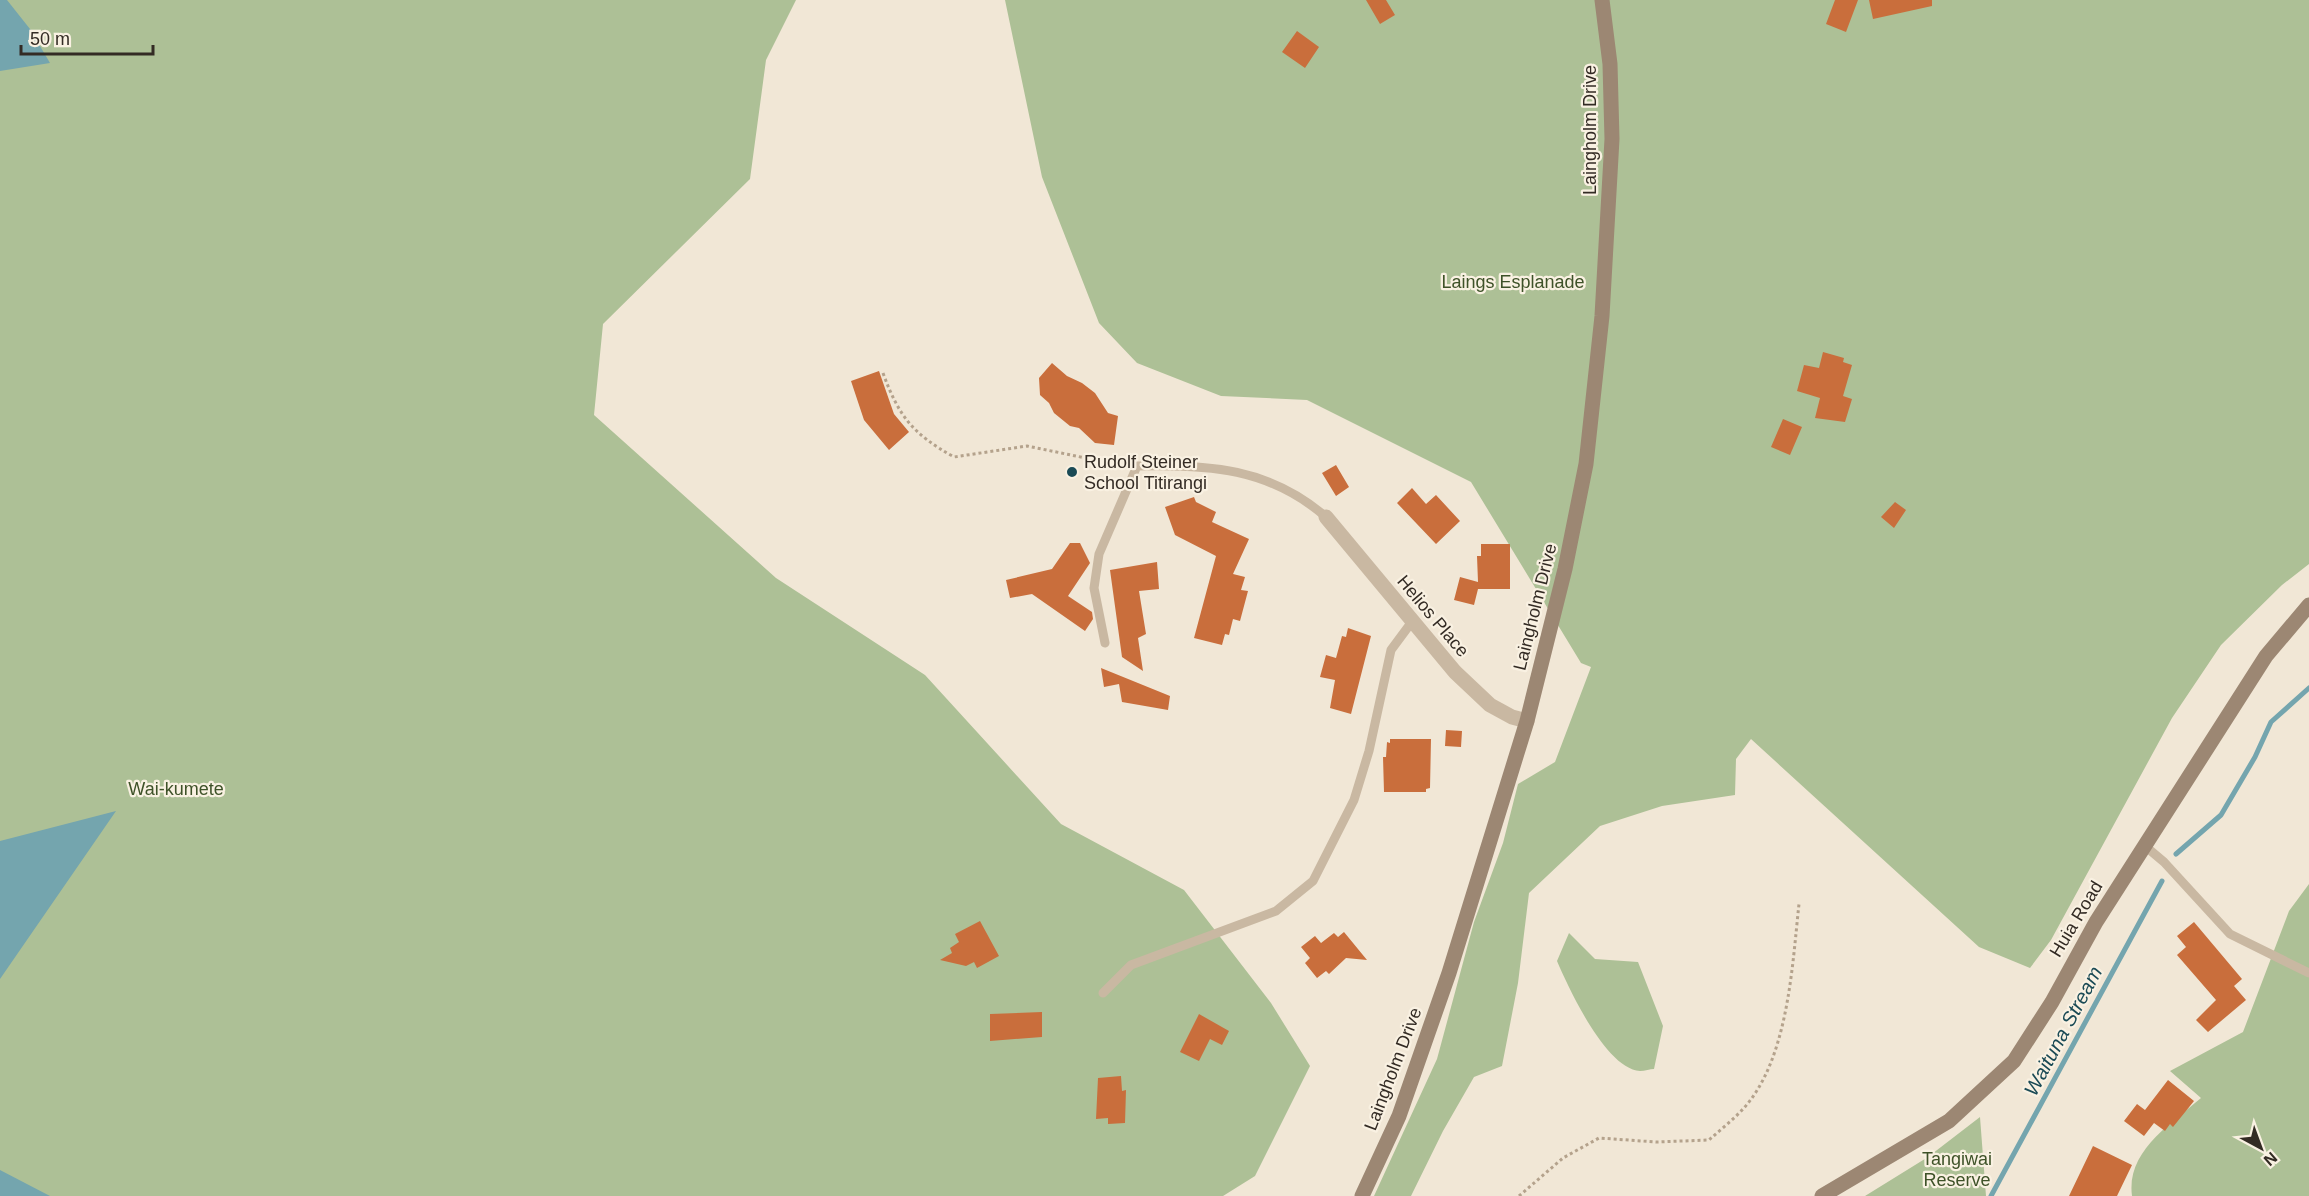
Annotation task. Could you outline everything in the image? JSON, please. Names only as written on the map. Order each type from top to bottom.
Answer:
[{"type":"street","name":"Laingholm Drive","points":[[1362,1196],[1399,1116],[1442,995],[1527,721],[1566,569],[1586,464],[1602,316],[1612,139],[1610,64],[1602,0]]},
{"type":"street","name":"Helios Place","points":[[1326,517],[1411,622],[1455,672],[1490,705],[1512,717],[1527,721]]},
{"type":"street","name":"Huia Road","points":[[1822,1196],[1948,1121],[2014,1061],[2033,1035],[2096,922],[2266,656],[2309,605]]},
{"type":"lane","points":[[1105,643],[1094,588],[1099,554],[1137,466],[1183,465],[1218,468],[1269,482],[1304,498],[1326,517]]},
{"type":"lane","points":[[1103,993],[1131,965],[1276,911],[1312,881],[1354,800],[1369,751],[1391,650],[1411,622]]},
{"type":"lane","points":[[2145,846],[2164,862],[2230,934],[2309,973]]},
{"type":"path","points":[[883,373],[895,406],[935,446],[954,457],[1027,446],[1110,463]]},
{"type":"path","points":[[1519,1196],[1563,1158],[1599,1138],[1656,1142],[1709,1140],[1744,1108],[1765,1076],[1781,1028],[1799,904]]},
{"type":"green space","name":"Wai-kumete","points":[[0,0],[796,0],[766,60],[750,179],[603,324],[594,415],[776,578],[925,675],[1061,824],[1184,890],[1271,1003],[1310,1066],[1255,1176],[1223,1196],[0,1196]]},
{"type":"green space","name":"Laings Esplanade","points":[[1005,0],[2309,0],[2309,564],[2282,585],[2221,645],[2172,718],[2051,940],[2030,968],[1979,947],[1751,739],[1736,759],[1735,795],[1662,806],[1600,826],[1529,893],[1518,983],[1502,1066],[1474,1077],[1443,1131],[1411,1196],[1374,1196],[1437,1059],[1474,922],[1503,843],[1518,784],[1555,762],[1591,667],[1581,663],[1471,482],[1307,400],[1221,396],[1137,363],[1099,323],[1042,177]]},
{"type":"green space","points":[[2309,884],[2309,1196],[2132,1196],[2132,1180],[2143,1152],[2164,1129],[2201,1098],[2170,1071],[2243,1032],[2289,911]]},
{"type":"green space","points":[[1569,933],[1595,959],[1638,962],[1663,1026],[1654,1069],[1640,1071],[1627,1067],[1614,1057],[1590,1026],[1557,961]]},
{"type":"green space","name":"Tangiwai Reserve","points":[[1980,1117],[1986,1196],[1865,1196],[1928,1157]]},
{"type":"water","points":[[0,0],[7,0],[30,29],[50,63],[0,71]]},
{"type":"water","points":[[116,811],[0,979],[0,841]]},
{"type":"water","points":[[0,1170],[50,1196],[0,1196]]},
{"type":"building","points":[[1366,0],[1386,0],[1395,15],[1380,24]]},
{"type":"building","points":[[1835,0],[1858,0],[1846,32],[1826,24]]},
{"type":"building","points":[[1869,0],[1932,0],[1932,6],[1873,19]]},
{"type":"building","points":[[1297,31],[1319,47],[1305,68],[1282,52]]},
{"type":"building","points":[[1823,352],[1844,358],[1843,362],[1852,365],[1843,396],[1852,399],[1845,422],[1815,418],[1820,398],[1797,391],[1804,365],[1819,368]]},
{"type":"building","points":[[1052,363],[1067,376],[1082,383],[1095,393],[1108,413],[1118,416],[1114,445],[1095,443],[1079,428],[1070,426],[1054,413],[1049,403],[1040,395],[1039,378]]},
{"type":"building","points":[[879,371],[894,414],[909,432],[889,450],[864,420],[851,381]]},
{"type":"building","points":[[1783,419],[1802,427],[1790,455],[1771,447]]},
{"type":"building","points":[[1336,465],[1349,487],[1336,496],[1322,473]]},
{"type":"building","points":[[1412,488],[1426,504],[1436,495],[1460,521],[1436,544],[1397,503]]},
{"type":"building","points":[[1194,497],[1196,502],[1216,512],[1212,522],[1249,539],[1233,574],[1245,577],[1241,590],[1248,591],[1240,621],[1233,619],[1229,635],[1225,634],[1222,645],[1194,638],[1216,556],[1175,535],[1165,507]]},
{"type":"building","points":[[1895,502],[1906,510],[1894,528],[1881,517]]},
{"type":"building","points":[[1070,543],[1080,543],[1090,563],[1068,596],[1092,612],[1093,619],[1085,631],[1032,594],[1010,598],[1006,580],[1052,569]]},
{"type":"building","points":[[1481,544],[1510,544],[1510,589],[1478,589],[1474,605],[1454,600],[1460,577],[1478,582],[1477,556],[1481,556]]},
{"type":"building","points":[[1157,562],[1159,589],[1139,591],[1146,634],[1138,638],[1143,671],[1122,657],[1110,570]]},
{"type":"building","points":[[1348,628],[1371,636],[1351,714],[1330,708],[1335,680],[1320,677],[1326,655],[1336,658],[1342,636],[1346,637]]},
{"type":"building","points":[[1101,668],[1170,696],[1168,710],[1122,702],[1119,684],[1104,687]]},
{"type":"building","points":[[1446,730],[1462,731],[1461,747],[1445,746]]},
{"type":"building","points":[[1390,739],[1431,739],[1430,788],[1426,789],[1426,792],[1384,792],[1383,757],[1386,757],[1387,742],[1390,743]]},
{"type":"building","points":[[980,921],[999,956],[977,968],[974,962],[966,966],[940,960],[952,953],[950,948],[959,942],[955,934]]},
{"type":"building","points":[[2194,922],[2242,979],[2234,986],[2246,1000],[2208,1032],[2196,1020],[2216,1000],[2177,955],[2186,947],[2177,936]]},
{"type":"building","points":[[1344,932],[1367,960],[1346,958],[1329,974],[1326,971],[1317,978],[1305,963],[1310,958],[1301,947],[1315,936],[1321,943],[1334,933],[1338,937]]},
{"type":"building","points":[[1042,1012],[1042,1037],[990,1041],[990,1014]]},
{"type":"building","points":[[1199,1014],[1229,1031],[1222,1045],[1210,1039],[1199,1061],[1180,1052]]},
{"type":"building","points":[[1121,1076],[1122,1091],[1126,1090],[1125,1123],[1108,1124],[1108,1118],[1096,1119],[1098,1078]]},
{"type":"building","points":[[2168,1080],[2194,1101],[2173,1127],[2170,1124],[2165,1131],[2154,1123],[2144,1136],[2124,1121],[2137,1104],[2145,1110]]},
{"type":"building","points":[[2093,1146],[2132,1165],[2117,1196],[2069,1196]]},
{"type":"waterway","name":"Waituna Stream","points":[[2176,854],[2221,815],[2255,757],[2271,722],[2309,688]]},
{"type":"waterway","name":"Waituna Stream","points":[[1991,1196],[2162,881]]},
{"type":"place","name":"Rudolf Steiner School Titirangi","points":[[1072,472]]}]
